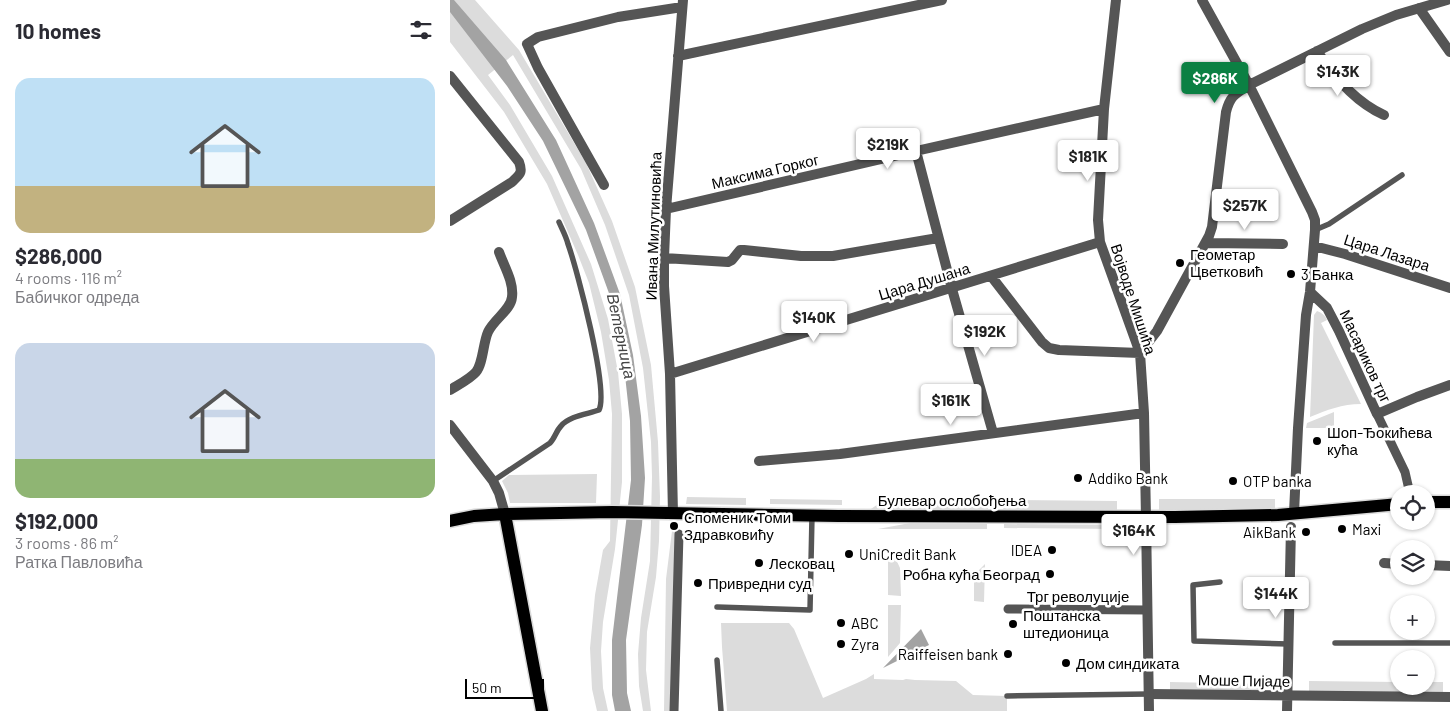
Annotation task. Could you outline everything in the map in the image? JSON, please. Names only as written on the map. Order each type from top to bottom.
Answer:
[{"type":"main road","points":[[1435,502],[1450,502]]},
{"type":"main road","name":"Булевар ослобођења","points":[[450,521],[474,516],[505,514],[612,512],[812,516],[1146,518],[1274,515],[1390,505]]},
{"type":"main road","points":[[505,514],[542,711]]},
{"type":"street","points":[[678,56],[942,0]]},
{"type":"street","name":"Војводе Мишића","points":[[1116,0],[1104,109],[1098,220],[1100,242],[1140,353],[1144,413],[1148,694],[1150,711]]},
{"type":"street","points":[[1202,0],[1249,85],[1315,220],[1310,292],[1306,315],[1294,513]]},
{"type":"street","points":[[992,276],[1042,342],[1049,348],[1140,353],[1156,331],[1206,243],[1212,227],[1226,112],[1228,101],[1232,96],[1249,85],[1362,29],[1396,15],[1447,0]]},
{"type":"street","points":[[604,185],[538,68],[527,44],[538,37],[618,17],[683,4]]},
{"type":"street","name":"Ивана Милутиновића","points":[[667,514],[670,374],[664,258],[666,209],[683,4]]},
{"type":"street","points":[[1419,8],[1450,52]]},
{"type":"street","points":[[1317,50],[1328,68],[1345,87],[1366,106],[1384,115]]},
{"type":"street","points":[[450,76],[519,162],[521,169],[520,175],[512,182],[450,221]]},
{"type":"street","name":"Максима Горког","points":[[666,209],[1104,109]]},
{"type":"street","points":[[916,151],[938,238],[994,433]]},
{"type":"street","points":[[664,258],[728,262],[740,250],[802,256],[833,256],[938,238]]},
{"type":"street","name":"Цара Душана","points":[[670,374],[1100,242]]},
{"type":"street","points":[[1206,243],[1283,244]]},
{"type":"street","name":"Цара Лазара","points":[[1314,246],[1345,254],[1450,288]]},
{"type":"street","points":[[450,390],[475,373],[480,366],[487,334],[511,302],[511,283],[499,252]]},
{"type":"street","name":"Масариков трг","points":[[1310,292],[1327,308],[1339,331],[1405,472],[1408,485]]},
{"type":"street","name":"Масариков трг","points":[[1377,414],[1450,385]]},
{"type":"street","points":[[759,461],[840,454],[1144,413]]},
{"type":"street","points":[[450,425],[493,481],[499,493],[505,514]]},
{"type":"street","points":[[1287,711],[1291,527]]},
{"type":"street","points":[[674,711],[679,534]]},
{"type":"street","points":[[1384,563],[1390,563]]},
{"type":"street","points":[[1435,565],[1450,566]]},
{"type":"street","name":"Трг револуције","points":[[1008,609],[1147,610]]},
{"type":"street","name":"Моше Пијаде","points":[[1148,694],[1450,697]]},
{"type":"lane","points":[[1315,230],[1329,224],[1402,176]]},
{"type":"lane","points":[[493,481],[550,443],[562,425],[572,419],[599,410],[602,404],[601,386],[588,315],[568,244],[559,222]]},
{"type":"lane","points":[[717,608],[810,610],[812,516]]},
{"type":"lane","points":[[1220,582],[1193,585],[1194,641],[1288,644]]},
{"type":"lane","points":[[1335,643],[1450,643]]},
{"type":"lane","points":[[717,660],[721,711]]},
{"type":"lane","name":"Моше Пијаде","points":[[1007,696],[1148,694]]},
{"type":"shaded area","points":[[450,0],[475,0],[519,50],[586,163],[612,221],[635,287],[651,365],[658,442],[659,541],[656,577],[647,632],[646,670],[651,711],[643,711],[639,686],[638,654],[641,618],[650,561],[651,442],[643,368],[629,295],[605,225],[581,169],[513,55],[488,75],[510,105],[552,176],[591,264],[608,319],[618,372],[622,414],[622,482],[615,549],[603,622],[601,651],[603,688],[608,711],[597,711],[592,689],[590,648],[595,595],[603,550],[610,541],[612,414],[609,380],[601,332],[589,283],[547,184],[504,112],[450,42]]},
{"type":"shaded area","points":[[1317,311],[1323,314],[1327,320],[1321,323],[1361,404],[1341,406],[1310,417],[1314,315]]},
{"type":"shaded area","points":[[1334,412],[1334,428],[1306,428],[1307,423]]},
{"type":"shaded area","points":[[597,474],[596,503],[510,503],[508,493],[502,481],[509,475]]},
{"type":"shaded area","points":[[687,497],[746,498],[746,505],[686,504]]},
{"type":"shaded area","points":[[770,499],[842,500],[842,505],[770,504]]},
{"type":"shaded area","points":[[1159,499],[1275,499],[1275,510],[1159,513]]},
{"type":"shaded area","points":[[884,500],[988,501],[988,512],[868,511]]},
{"type":"shaded area","points":[[1003,500],[1117,501],[1117,513],[1003,512]]},
{"type":"shaded area","points":[[910,523],[987,524],[987,529],[878,529]]},
{"type":"shaded area","points":[[1004,524],[1115,525],[1115,529],[1004,528]]},
{"type":"shaded area","points":[[672,531],[677,531],[673,711],[664,711],[666,579]]},
{"type":"shaded area","points":[[888,552],[893,553],[900,568],[901,596],[888,595]]},
{"type":"shaded area","points":[[985,564],[984,602],[974,601],[974,575]]},
{"type":"shaded area","points":[[888,605],[901,605],[900,643],[888,657]]},
{"type":"shaded area","points":[[721,623],[789,623],[794,629],[823,698],[874,674],[874,679],[956,681],[973,695],[1007,696],[1007,711],[727,711]]},
{"type":"shaded area","points":[[1309,681],[1390,682],[1390,695],[1309,694]]},
{"type":"shaded area","points":[[1170,682],[1262,684],[1262,693],[1170,691]]},
{"type":"shaded area","points":[[1435,682],[1443,682],[1443,695],[1435,695]]},
{"type":"water","name":"Ветерница","points":[[450,0],[454,0],[506,60],[556,140],[594,223],[620,294],[633,355],[641,416],[645,478],[642,525],[626,640],[627,693],[631,711],[615,711],[612,695],[612,640],[631,480],[630,421],[623,357],[610,296],[586,230],[543,141],[507,86],[450,12]]},
{"type":"water","points":[[921,629],[929,645],[883,668]]},
{"type":"place","name":"Геометар Цветковић","points":[[1180,263]]},
{"type":"place","name":"3 Банка","points":[[1291,274]]},
{"type":"place","name":"Шоп-Ђокићева кућа","points":[[1317,441]]},
{"type":"place","name":"Addiko Bank","points":[[1078,478]]},
{"type":"place","name":"OTP banka","points":[[1233,481]]},
{"type":"place","name":"Споменик Томи Здравковићу","points":[[674,526]]},
{"type":"place","name":"Maxi","points":[[1342,529]]},
{"type":"place","name":"AikBank","points":[[1306,532]]},
{"type":"place","name":"IDEA","points":[[1052,550]]},
{"type":"place","name":"UniCredit Bank","points":[[849,554]]},
{"type":"place","name":"Лесковац","points":[[759,563]]},
{"type":"place","name":"Робна кућа Београд","points":[[1050,574]]},
{"type":"place","name":"Привредни суд","points":[[698,583]]},
{"type":"place","name":"ABC","points":[[841,623]]},
{"type":"place","name":"Поштанска штедионица","points":[[1013,624]]},
{"type":"place","name":"Zyra","points":[[841,644]]},
{"type":"place","name":"Raiffeisen bank","points":[[1008,654]]},
{"type":"place","name":"Дом синдиката","points":[[1066,663]]}]
